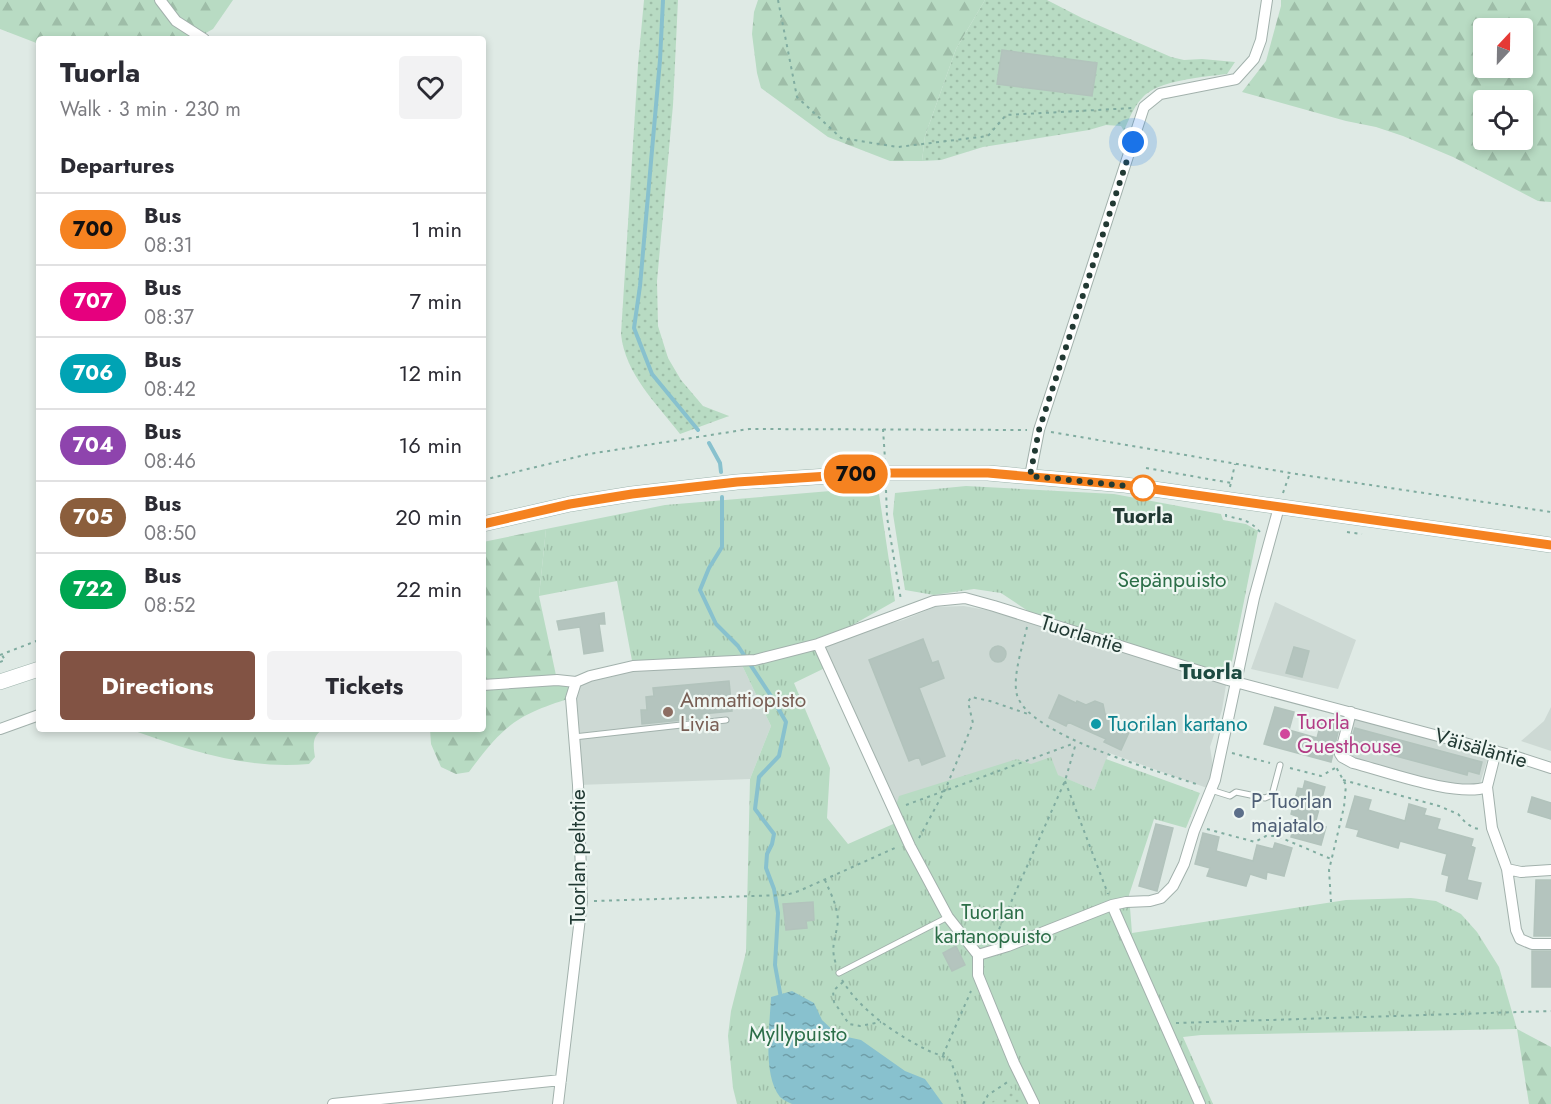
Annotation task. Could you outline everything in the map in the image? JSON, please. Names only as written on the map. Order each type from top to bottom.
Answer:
[{"type":"main road","points":[[486,523],[547,508],[632,494],[881,466],[1125,485],[1551,545]]},
{"type":"main road","points":[[0,682],[36,670]]},
{"type":"street","points":[[160,0],[176,21],[199,36]]},
{"type":"street","points":[[1030,476],[1039,430],[1144,107],[1160,94],[1236,80],[1254,59],[1261,40],[1267,0]]},
{"type":"street","points":[[978,955],[1008,946],[1112,905],[1161,898],[1173,886],[1184,864],[1196,826],[1215,780],[1265,534],[1279,507]]},
{"type":"street","name":"Tuorlantie","points":[[576,682],[590,676],[633,666],[755,660],[818,644],[934,602],[964,598],[1236,682]]},
{"type":"street","points":[[818,644],[910,846],[948,917],[978,955],[978,975],[1019,1074],[1034,1104]]},
{"type":"street","points":[[486,686],[557,680],[576,682]]},
{"type":"street","name":"Tuorlan peltotie","points":[[558,1104],[582,901],[571,698],[576,682]]},
{"type":"street","name":"Väisäläntie","points":[[1236,682],[1496,751],[1551,768]]},
{"type":"street","points":[[1351,712],[1340,754],[1342,757],[1353,763],[1452,789],[1478,790],[1487,787]]},
{"type":"street","points":[[0,729],[36,716]]},
{"type":"street","points":[[1496,751],[1487,787],[1492,828],[1508,869],[1516,930],[1520,939],[1532,944],[1551,944]]},
{"type":"street","points":[[1508,869],[1521,872],[1551,870]]},
{"type":"street","points":[[1112,905],[1200,1104]]},
{"type":"street","points":[[333,1104],[561,1080]]},
{"type":"lane","points":[[574,737],[726,720]]},
{"type":"lane","points":[[1210,789],[1230,796],[1236,792],[1265,798],[1272,795],[1280,765]]},
{"type":"lane","points":[[839,973],[948,917]]},
{"type":"path","points":[[778,0],[797,97],[841,138],[898,147],[988,136],[1006,115],[1144,107]]},
{"type":"path","points":[[486,479],[589,454],[749,429],[1039,430],[1290,473],[1551,512]]},
{"type":"path","points":[[881,466],[883,429]]},
{"type":"path","points":[[1235,464],[1226,516],[1244,519],[1265,534]]},
{"type":"path","points":[[1146,468],[1231,483]]},
{"type":"path","points":[[1279,507],[1290,473]]},
{"type":"path","points":[[886,490],[887,517],[903,612]]},
{"type":"path","points":[[1344,532],[1362,534]]},
{"type":"path","points":[[1029,618],[1016,680],[1017,696],[1030,715]]},
{"type":"path","points":[[0,663],[5,660],[1,655],[36,641]]},
{"type":"path","points":[[582,901],[786,895],[899,846],[915,844],[945,790],[973,723],[968,702],[971,697],[1030,715],[1076,742],[1210,789]]},
{"type":"path","points":[[978,955],[995,939],[1065,782],[1076,742]]},
{"type":"path","points":[[895,809],[1076,742]]},
{"type":"path","points":[[1331,902],[1329,870],[1344,807],[1346,786],[1336,767]]},
{"type":"path","points":[[1343,780],[1439,806],[1458,814],[1474,828],[1492,828]]},
{"type":"path","points":[[1065,782],[1112,905]]},
{"type":"path","points":[[1196,826],[1255,842],[1266,836],[1277,836],[1331,859]]},
{"type":"path","points":[[825,879],[837,912],[832,954],[843,982],[856,999],[881,1022],[926,1050],[951,1061],[965,1104]]},
{"type":"path","points":[[943,1056],[978,975]]},
{"type":"path","points":[[843,982],[833,991],[834,1002],[849,1024],[860,1026],[881,1022]]},
{"type":"path","points":[[1165,1023],[1551,1011]]},
{"type":"path","points":[[983,1104],[988,1095],[1019,1074]]},
{"type":"shaded area","points":[[1275,602],[1356,640],[1338,689],[1251,669]]},
{"type":"shaded area","points":[[964,606],[1003,613],[1226,685],[1222,710],[1210,747],[1215,780],[1210,789],[1109,753],[1094,790],[1017,759],[895,809],[818,644],[903,620],[935,607]]},
{"type":"shaded area","name":"Ammattiopisto Livia","points":[[740,661],[771,726],[750,779],[578,785],[571,698],[576,682],[608,672]]},
{"type":"shaded area","points":[[1551,707],[1551,751],[1521,741],[1544,721]]},
{"type":"shaded area","points":[[1353,718],[1489,754],[1478,790],[1446,788],[1343,756]]},
{"type":"green space","points":[[0,0],[233,0],[213,29],[200,36],[36,36],[36,43],[0,29]]},
{"type":"green space","points":[[644,0],[678,0],[673,105],[657,281],[658,326],[668,358],[681,380],[703,406],[729,416],[680,434],[635,375],[624,349],[621,334]]},
{"type":"green space","points":[[758,0],[985,0],[956,49],[925,136],[922,161],[890,161],[828,137],[761,88],[752,34],[754,12]]},
{"type":"green space","points":[[985,0],[1047,0],[1171,57],[1184,60],[1235,62],[1227,74],[1182,80],[1149,92],[1136,106],[1124,131],[1121,126],[1106,125],[1089,130],[983,147],[941,160],[922,161],[925,136],[956,49]]},
{"type":"green space","points":[[1281,0],[1551,0],[1551,202],[1538,201],[1453,157],[1403,136],[1242,92],[1266,61]]},
{"type":"green space","name":"Sepänpuisto","points":[[966,486],[1114,494],[1221,514],[1223,520],[1246,524],[1258,531],[1229,676],[1031,613],[1001,593],[974,589],[934,595],[905,590],[893,514],[895,493]]},
{"type":"green space","points":[[878,487],[895,601],[819,644],[829,666],[794,683],[830,768],[827,818],[848,844],[900,821],[895,809],[899,796],[1017,759],[1031,764],[1051,757],[1058,775],[1094,790],[1106,759],[1200,793],[1186,828],[1154,819],[1129,895],[1132,933],[1346,900],[1411,898],[1436,901],[1461,914],[1477,932],[1499,967],[1517,1029],[1183,1037],[1213,1104],[1021,1104],[1014,1087],[990,1104],[737,1104],[733,1088],[728,1036],[731,1011],[746,952],[750,779],[771,726],[740,661],[633,666],[617,581],[539,596],[546,529],[665,505]]},
{"type":"green space","points":[[546,529],[539,596],[557,680],[576,682],[571,698],[537,710],[512,724],[492,743],[469,772],[456,774],[441,767],[431,744],[430,732],[486,732],[486,541]]},
{"type":"green space","points":[[138,732],[319,732],[315,737],[315,757],[309,764],[263,764],[240,761],[173,744]]},
{"type":"green space","points":[[1517,1029],[1551,1047],[1551,1104],[1529,1104]]},
{"type":"green space","points":[[1019,1074],[1030,1104],[983,1104]]},
{"type":"water","points":[[792,991],[814,1003],[822,1020],[838,1035],[861,1040],[905,1071],[925,1079],[943,1104],[792,1104],[781,1098],[774,1087],[769,1063],[771,997]]},
{"type":"building","points":[[1002,50],[1097,63],[1092,96],[997,84]]},
{"type":"building","points":[[604,613],[605,624],[599,624],[603,651],[584,654],[580,627],[559,630],[557,621]]},
{"type":"building","points":[[923,639],[932,663],[938,661],[944,678],[919,688],[945,756],[922,765],[919,757],[909,761],[869,660]]},
{"type":"building","points":[[998,646],[1004,648],[1006,654],[1004,660],[998,662],[992,660],[990,654],[992,648]]},
{"type":"building","points":[[1294,647],[1309,651],[1302,677],[1286,673]]},
{"type":"building","points":[[729,681],[732,711],[702,714],[702,718],[642,724],[641,710],[647,710],[646,697],[654,696],[653,688]]},
{"type":"building","name":"Tuorilan kartano","points":[[1059,695],[1076,703],[1077,701],[1086,705],[1095,701],[1103,704],[1105,714],[1115,718],[1114,721],[1131,728],[1121,750],[1104,742],[1106,739],[1068,722],[1066,726],[1049,718]]},
{"type":"building","name":"Tuorla Guesthouse","points":[[1275,707],[1294,712],[1289,730],[1317,738],[1322,719],[1340,724],[1331,762],[1264,744]]},
{"type":"building","points":[[1355,728],[1482,762],[1479,774],[1468,771],[1467,775],[1373,750],[1374,746],[1351,740]]},
{"type":"building","points":[[1305,781],[1325,787],[1315,824],[1326,827],[1321,845],[1291,837],[1296,816],[1291,814],[1298,788],[1303,789]]},
{"type":"building","points":[[1355,796],[1371,800],[1368,810],[1405,821],[1409,804],[1426,809],[1424,815],[1440,819],[1437,829],[1473,839],[1471,846],[1475,848],[1467,880],[1481,883],[1477,899],[1446,891],[1449,876],[1442,874],[1447,854],[1400,841],[1398,848],[1357,836],[1359,830],[1346,827]]},
{"type":"building","points":[[1532,797],[1551,803],[1551,819],[1528,812]]},
{"type":"building","points":[[1156,824],[1173,828],[1157,891],[1139,886]]},
{"type":"building","points":[[1203,833],[1219,837],[1216,851],[1253,861],[1257,845],[1273,849],[1275,843],[1292,848],[1284,876],[1267,872],[1266,879],[1250,874],[1246,886],[1207,876],[1210,868],[1195,864]]},
{"type":"building","points":[[1536,880],[1551,880],[1551,936],[1534,936]]},
{"type":"building","points":[[813,902],[814,920],[806,921],[807,928],[786,930],[783,904]]},
{"type":"building","points":[[956,946],[965,965],[952,971],[943,953]]},
{"type":"building","points":[[1532,951],[1551,951],[1551,987],[1532,987]]},
{"type":"waterway","points":[[663,0],[660,60],[640,286],[634,328],[652,374],[698,430]]},
{"type":"waterway","points":[[709,443],[720,463],[721,472]]},
{"type":"waterway","points":[[722,497],[722,547],[709,568],[700,590],[716,624],[738,646],[786,722],[779,756],[759,777],[755,809],[774,834],[767,854],[766,868],[774,889],[778,913],[775,965],[781,998]]},
{"type":"bus line","name":"700","points":[[486,523],[570,504],[632,494],[737,482],[876,473],[947,472],[988,473],[1125,485],[1551,545]]},
{"type":"place","name":"Tuorla","points":[[1143,488]]},
{"type":"place","name":"Ammattiopisto Livia","points":[[668,712]]},
{"type":"place","name":"Tuorilan kartano","points":[[1096,724]]},
{"type":"place","name":"Tuorla Guesthouse","points":[[1285,734]]},
{"type":"place","name":"P Tuorlan majatalo","points":[[1239,813]]},
{"type":"district","name":"Tuorla","points":[[1211,671]]},
{"type":"route","points":[[1133,142],[1039,430],[1030,476],[1147,488],[1143,488]]},
{"type":"park label","name":"Tuorlan kartanopuisto","points":[[993,924]]},
{"type":"park label","name":"Myllypuisto","points":[[798,1034]]}]
